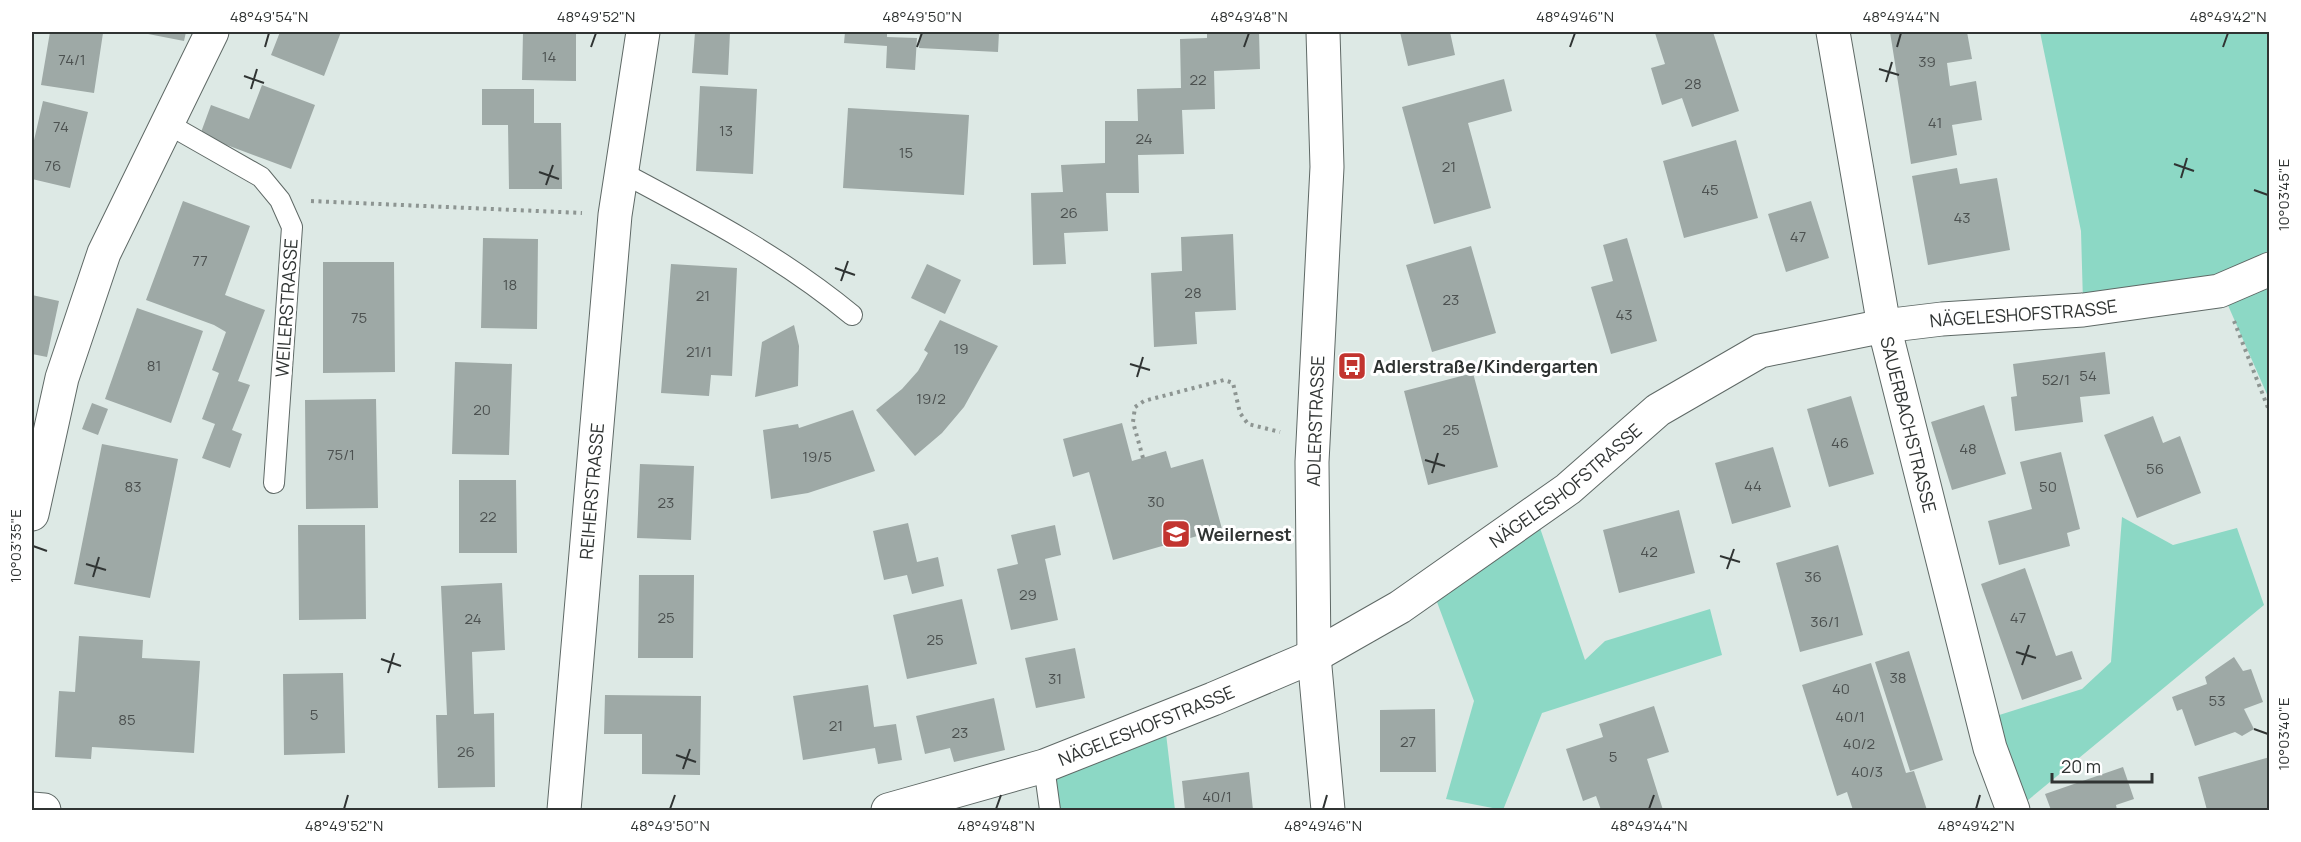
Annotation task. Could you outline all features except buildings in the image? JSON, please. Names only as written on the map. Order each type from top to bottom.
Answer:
[{"type":"street","points":[[32,514],[62,378],[104,253],[212,32]]},
{"type":"street","name":"REIHERSTRASSE","points":[[564,810],[615,215],[644,32]]},
{"type":"street","name":"ADLERSTRASSE","points":[[1323,32],[1327,167],[1313,430],[1314,656],[1328,810]]},
{"type":"street","name":"SAUERBACHSTRASSE","points":[[1833,32],[1884,326],[1990,748],[2013,810]]},
{"type":"street","name":"NÄGELESHOFSTRASSE","points":[[888,810],[1044,766],[1314,656],[1400,607],[1568,489],[1658,410],[1760,351],[1884,326],[1942,319],[2083,310],[2219,291],[2270,269]]},
{"type":"street","points":[[32,809],[44,810]]},
{"type":"lane","name":"WEILERSTRASSE","points":[[168,124],[261,177],[280,200],[292,227],[274,483]]},
{"type":"lane","points":[[621,172],[727,229],[817,286],[852,315]]},
{"type":"lane","points":[[1044,766],[1050,810]]},
{"type":"path","points":[[280,200],[615,215]]},
{"type":"path","points":[[2219,291],[2227,303],[2270,413]]},
{"type":"path","points":[[1143,458],[1133,422],[1135,406],[1144,401],[1224,380],[1233,383],[1240,413],[1248,424],[1281,433],[1313,430]]},
{"type":"green space","points":[[2040,32],[2269,32],[2269,255],[2217,282],[2083,302],[2081,231]]},
{"type":"green space","points":[[2269,274],[2269,399],[2227,303]]},
{"type":"green space","points":[[2122,517],[2173,545],[2237,528],[2264,605],[2027,801],[1993,717],[2082,689],[2111,662]]},
{"type":"green space","points":[[1540,528],[1585,660],[1605,641],[1710,609],[1722,655],[1542,713],[1503,810],[1446,799],[1474,701],[1434,594]]},
{"type":"green space","points":[[1165,725],[1175,810],[1057,810],[1051,770]]},
{"type":"place","name":"Adlerstraße/Kindergarten","points":[[1352,366]]},
{"type":"place","name":"Weilernest","points":[[1176,534]]}]
